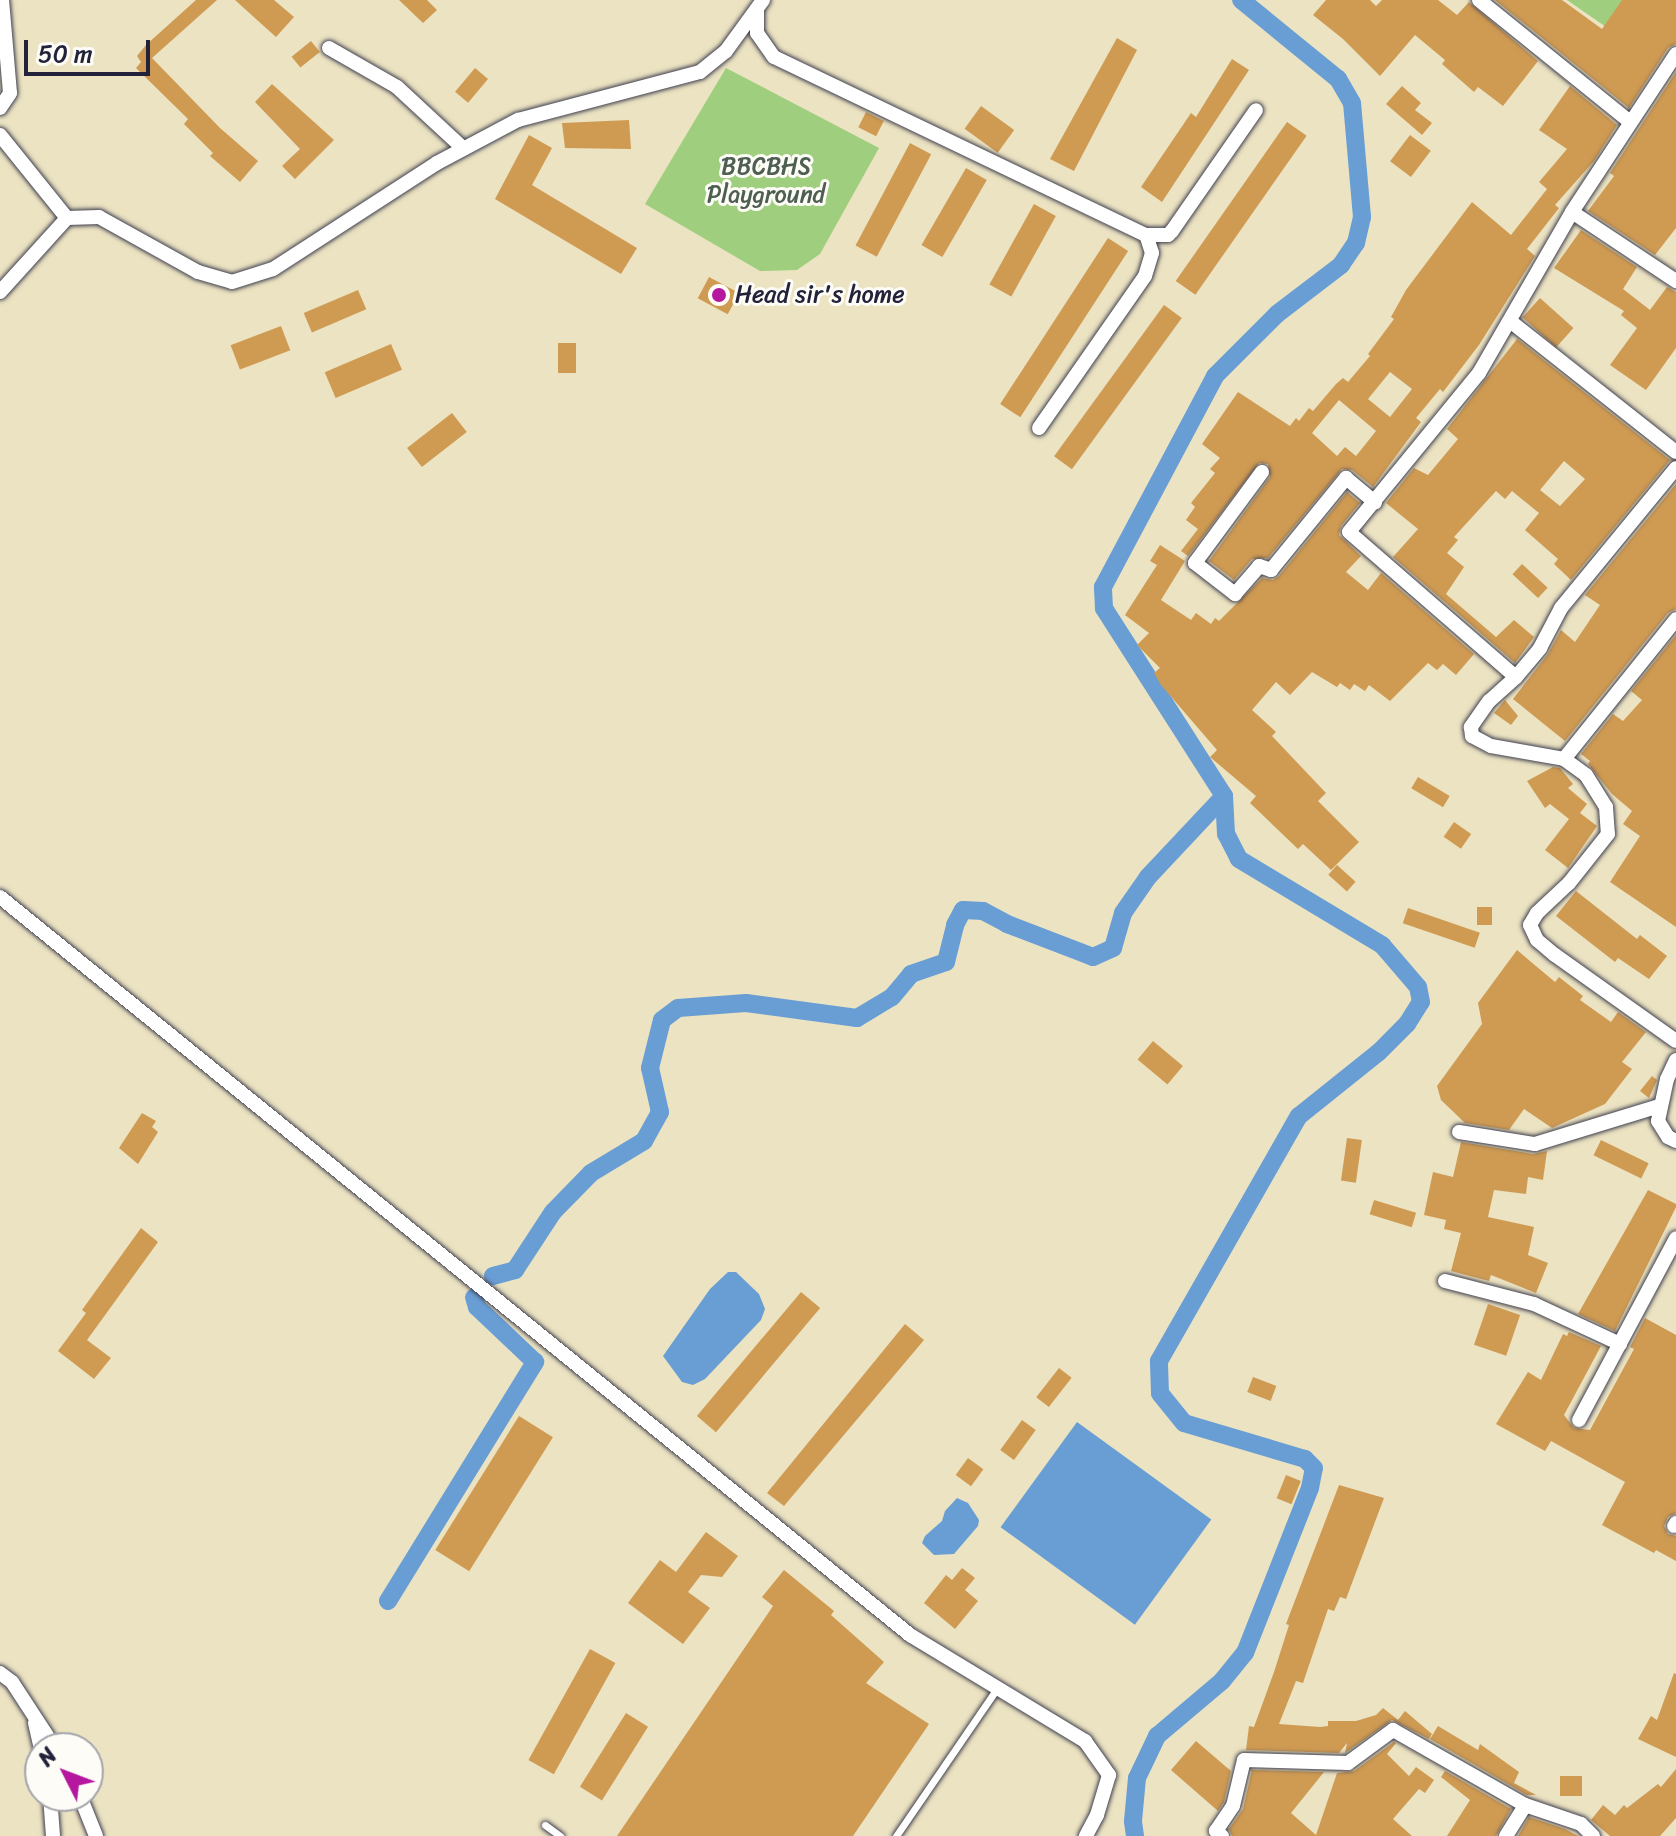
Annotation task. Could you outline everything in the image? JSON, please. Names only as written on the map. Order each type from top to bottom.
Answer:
[{"type":"street","points":[[0,108],[10,93],[2,0]]},
{"type":"street","points":[[1479,0],[1630,122]]},
{"type":"street","points":[[0,292],[67,218],[99,217],[198,272],[232,282],[273,269],[464,149],[518,120],[700,72],[726,51],[761,4]]},
{"type":"street","points":[[761,4],[757,33],[774,57],[1146,235],[1168,235],[1172,231],[1256,110]]},
{"type":"street","points":[[329,48],[397,87],[464,149]]},
{"type":"street","points":[[1516,677],[1350,534],[1351,529],[1479,373],[1572,212],[1676,54]]},
{"type":"street","points":[[0,135],[67,218]]},
{"type":"street","points":[[1572,212],[1676,281]]},
{"type":"street","points":[[1039,428],[1145,276],[1152,253],[1146,235]]},
{"type":"street","points":[[1510,321],[1676,452]]},
{"type":"street","points":[[1676,468],[1561,608],[1540,648],[1516,677],[1489,701],[1471,727],[1472,736],[1491,746],[1564,759],[1586,775],[1606,807],[1608,834],[1569,883],[1537,913],[1530,925],[1537,940],[1555,955],[1676,1041]]},
{"type":"street","points":[[1262,472],[1195,563],[1235,594],[1259,566],[1271,570],[1346,478],[1375,502]]},
{"type":"street","points":[[1564,759],[1676,619]]},
{"type":"street","points":[[0,897],[910,1635],[996,1690],[1085,1741],[1109,1775],[1097,1815],[1086,1836]]},
{"type":"street","points":[[1676,1060],[1659,1106],[1658,1121],[1668,1137],[1676,1141]]},
{"type":"street","points":[[1459,1132],[1535,1144],[1659,1106]]},
{"type":"street","points":[[1579,1420],[1676,1238]]},
{"type":"street","points":[[1445,1281],[1534,1304],[1620,1344]]},
{"type":"street","points":[[0,1673],[12,1682],[45,1732]]},
{"type":"street","points":[[33,1711],[38,1732]]},
{"type":"street","points":[[1222,1836],[1216,1831],[1233,1806],[1244,1760],[1348,1763],[1393,1730],[1525,1805],[1593,1836]]},
{"type":"street","points":[[1506,1836],[1525,1805]]},
{"type":"street","points":[[51,1812],[53,1836]]},
{"type":"street","points":[[86,1812],[96,1836]]},
{"type":"lane","points":[[896,1836],[996,1690]]},
{"type":"lane","points":[[545,1825],[560,1836]]},
{"type":"green space","points":[[1567,0],[1628,0],[1606,27]]},
{"type":"green space","name":"BBCBHS Playground","points":[[726,68],[879,148],[820,254],[797,270],[760,271],[645,204]]},
{"type":"water","points":[[728,1272],[736,1272],[759,1294],[765,1309],[761,1320],[705,1379],[693,1385],[682,1382],[663,1356],[710,1289]]},
{"type":"water","points":[[1077,1422],[1211,1520],[1135,1625],[1001,1527]]},
{"type":"water","points":[[957,1498],[968,1503],[979,1520],[978,1526],[954,1554],[934,1555],[922,1543]]},
{"type":"building","points":[[196,0],[217,0],[152,58],[220,128],[258,161],[240,182],[210,156],[213,153],[184,124],[188,119],[136,68],[141,62],[137,56],[146,45]]},
{"type":"building","points":[[235,0],[274,0],[294,17],[276,37]]},
{"type":"building","points":[[399,0],[427,0],[437,10],[423,23]]},
{"type":"building","points":[[1326,0],[1370,0],[1376,6],[1382,0],[1438,0],[1457,15],[1469,2],[1538,61],[1503,106],[1478,87],[1474,92],[1442,64],[1445,60],[1415,35],[1380,76],[1343,39],[1313,15]]},
{"type":"building","points":[[1495,0],[1562,0],[1602,29],[1622,0],[1676,0],[1676,44],[1668,48],[1629,108]]},
{"type":"building","points":[[1117,38],[1137,50],[1074,171],[1050,159]]},
{"type":"building","points":[[311,41],[320,52],[300,68],[292,57]]},
{"type":"building","points":[[1232,59],[1249,70],[1162,202],[1141,187],[1191,113],[1196,117]]},
{"type":"building","points":[[475,68],[488,79],[468,103],[455,92]]},
{"type":"building","points":[[1676,72],[1676,228],[1655,255],[1588,211],[1614,176],[1610,173]]},
{"type":"building","points":[[272,84],[334,140],[295,179],[282,166],[300,149],[255,102]]},
{"type":"building","points":[[1402,86],[1421,103],[1415,110],[1432,123],[1422,135],[1386,104]]},
{"type":"building","points":[[1570,86],[1617,125],[1594,161],[1555,205],[1559,208],[1527,249],[1535,256],[1479,345],[1443,392],[1440,389],[1416,418],[1421,422],[1373,487],[1352,470],[1342,469],[1268,558],[1252,559],[1234,580],[1209,561],[1270,477],[1268,464],[1259,463],[1188,556],[1181,551],[1198,529],[1186,520],[1195,507],[1191,503],[1215,473],[1210,469],[1220,458],[1202,444],[1238,392],[1290,426],[1296,418],[1299,421],[1309,408],[1313,411],[1343,378],[1348,382],[1370,356],[1368,354],[1394,319],[1391,317],[1406,290],[1472,202],[1511,235],[1547,189],[1539,182],[1567,149],[1539,130]],"holes":[[[1390,372],[1412,389],[1390,417],[1368,399]],[[1339,400],[1376,431],[1356,456],[1345,447],[1337,456],[1312,433]]]},
{"type":"building","points":[[981,106],[1014,130],[998,153],[965,129]]},
{"type":"building","points":[[866,112],[884,121],[876,136],[858,127]]},
{"type":"building","points":[[629,120],[631,149],[565,148],[562,123]]},
{"type":"building","points":[[1287,122],[1307,136],[1195,295],[1176,281]]},
{"type":"building","points":[[529,135],[552,148],[532,185],[637,248],[621,274],[495,199]]},
{"type":"building","points":[[1410,135],[1431,151],[1411,177],[1390,161]]},
{"type":"building","points":[[910,143],[931,154],[877,257],[856,245]]},
{"type":"building","points":[[966,168],[987,180],[942,257],[922,245]]},
{"type":"building","points":[[1034,204],[1056,216],[1011,297],[989,284]]},
{"type":"building","points":[[1581,230],[1637,267],[1623,289],[1650,310],[1667,287],[1676,292],[1676,348],[1646,390],[1610,365],[1637,328],[1621,315],[1624,311],[1554,268]]},
{"type":"building","points":[[1108,238],[1128,251],[1020,417],[1000,404]]},
{"type":"building","name":"Head sir's home","points":[[709,277],[739,293],[728,314],[698,298]]},
{"type":"building","points":[[358,290],[366,309],[312,332],[304,313]]},
{"type":"building","points":[[1540,298],[1573,328],[1556,347],[1523,317]]},
{"type":"building","points":[[1164,305],[1182,318],[1072,469],[1054,456]]},
{"type":"building","points":[[281,326],[290,350],[240,370],[231,345]]},
{"type":"building","points":[[1517,339],[1670,460],[1571,580],[1554,564],[1558,559],[1525,530],[1539,513],[1512,491],[1505,499],[1496,491],[1454,537],[1458,540],[1447,553],[1464,567],[1446,594],[1496,637],[1514,620],[1534,637],[1515,663],[1393,557],[1418,529],[1386,503],[1414,468],[1428,475],[1458,439],[1447,429]],"holes":[[[1564,461],[1585,479],[1560,506],[1540,490]]]},
{"type":"building","points":[[558,343],[576,343],[576,373],[558,373]]},
{"type":"building","points":[[391,344],[402,370],[336,398],[325,372]]},
{"type":"building","points":[[452,413],[467,432],[422,467],[407,448]]},
{"type":"building","points":[[1676,484],[1676,609],[1668,613],[1565,741],[1513,699],[1548,654],[1561,630],[1575,642],[1600,605],[1585,595]]},
{"type":"building","points":[[1347,492],[1360,503],[1341,526],[1339,535],[1361,556],[1346,572],[1368,590],[1381,573],[1474,654],[1456,675],[1443,664],[1437,670],[1428,663],[1390,701],[1369,685],[1365,691],[1354,684],[1350,690],[1340,683],[1337,687],[1312,672],[1290,695],[1276,682],[1252,710],[1276,732],[1272,736],[1326,793],[1318,801],[1359,842],[1331,870],[1303,844],[1298,849],[1250,803],[1256,796],[1210,757],[1217,750],[1161,685],[1154,673],[1160,668],[1137,645],[1149,633],[1125,615],[1157,565],[1150,561],[1160,545],[1185,561],[1161,600],[1191,620],[1196,613],[1211,624],[1215,618],[1219,621],[1262,578],[1273,580],[1279,576]]},
{"type":"building","points":[[1522,564],[1548,588],[1538,598],[1512,574]]},
{"type":"building","points":[[1676,635],[1676,927],[1610,882],[1640,836],[1623,824],[1632,811],[1612,794],[1588,764],[1590,761],[1581,754],[1613,714],[1623,721],[1642,700],[1631,691]]},
{"type":"building","points":[[1505,700],[1518,716],[1511,725],[1494,713]]},
{"type":"building","points":[[1553,767],[1560,768],[1573,784],[1568,788],[1587,804],[1580,813],[1597,826],[1568,868],[1545,850],[1569,819],[1550,804],[1545,808],[1527,781]]},
{"type":"building","points":[[1418,777],[1450,796],[1443,807],[1411,788]]},
{"type":"building","points":[[1454,822],[1471,834],[1461,849],[1444,837]]},
{"type":"building","points":[[1337,865],[1356,882],[1347,891],[1328,875]]},
{"type":"building","points":[[1576,891],[1637,939],[1640,935],[1667,956],[1649,979],[1618,958],[1615,962],[1556,916]]},
{"type":"building","points":[[1477,907],[1492,907],[1492,925],[1477,925]]},
{"type":"building","points":[[1408,908],[1480,933],[1475,948],[1403,923]]},
{"type":"building","points":[[1517,950],[1555,982],[1559,977],[1583,996],[1580,1000],[1611,1022],[1618,1012],[1646,1032],[1622,1062],[1632,1069],[1605,1104],[1552,1128],[1524,1109],[1509,1130],[1465,1123],[1441,1100],[1437,1086],[1482,1024],[1478,1003]]},
{"type":"building","points":[[1153,1041],[1183,1066],[1167,1084],[1138,1059]]},
{"type":"building","points":[[1652,1076],[1657,1080],[1649,1098],[1640,1091]]},
{"type":"building","points":[[142,1113],[156,1121],[152,1127],[158,1132],[138,1164],[119,1148]]},
{"type":"building","points":[[1347,1138],[1362,1140],[1356,1183],[1341,1181]]},
{"type":"building","points":[[1601,1140],[1649,1163],[1641,1179],[1594,1155]]},
{"type":"building","points":[[1461,1142],[1533,1154],[1547,1151],[1543,1180],[1528,1177],[1526,1194],[1494,1190],[1488,1217],[1534,1227],[1528,1255],[1548,1263],[1536,1293],[1491,1275],[1489,1281],[1451,1271],[1461,1233],[1444,1229],[1446,1220],[1424,1215],[1433,1172],[1453,1177]]},
{"type":"building","points":[[1648,1190],[1676,1204],[1676,1207],[1615,1331],[1578,1314]]},
{"type":"building","points":[[1374,1200],[1416,1213],[1412,1227],[1370,1214]]},
{"type":"building","points":[[141,1228],[158,1242],[87,1340],[111,1358],[94,1379],[58,1351],[86,1313],[82,1310]]},
{"type":"building","points":[[801,1292],[820,1308],[716,1432],[697,1416]]},
{"type":"building","points":[[1488,1304],[1520,1315],[1506,1356],[1474,1345]]},
{"type":"building","points":[[1645,1318],[1676,1335],[1676,1513],[1668,1517],[1664,1526],[1668,1534],[1676,1536],[1676,1561],[1656,1550],[1654,1553],[1602,1525],[1625,1482],[1551,1441],[1545,1451],[1496,1424],[1528,1372],[1541,1380],[1563,1334],[1567,1336],[1569,1332],[1601,1346],[1564,1415],[1574,1428],[1590,1430],[1634,1349],[1630,1347]]},
{"type":"building","points":[[905,1324],[924,1340],[784,1506],[767,1493]]},
{"type":"building","points":[[1059,1368],[1072,1378],[1049,1407],[1036,1397]]},
{"type":"building","points":[[1253,1377],[1276,1386],[1271,1401],[1247,1392]]},
{"type":"building","points":[[519,1416],[553,1437],[469,1571],[435,1550]]},
{"type":"building","points":[[1022,1420],[1036,1430],[1014,1460],[1000,1450]]},
{"type":"building","points":[[968,1458],[983,1469],[971,1486],[956,1475]]},
{"type":"building","points":[[1286,1475],[1301,1481],[1291,1504],[1277,1498]]},
{"type":"building","points":[[1339,1485],[1384,1498],[1346,1599],[1340,1597],[1334,1611],[1328,1609],[1303,1683],[1296,1681],[1279,1724],[1328,1726],[1328,1721],[1356,1721],[1376,1715],[1383,1708],[1398,1720],[1405,1711],[1432,1734],[1429,1739],[1392,1720],[1345,1753],[1347,1743],[1339,1753],[1246,1750],[1249,1726],[1254,1727],[1289,1625],[1286,1624]]},
{"type":"building","points":[[706,1532],[738,1556],[722,1577],[701,1575],[688,1592],[710,1608],[683,1644],[628,1603],[660,1560],[676,1572]]},
{"type":"building","points":[[962,1568],[975,1578],[965,1590],[978,1601],[955,1629],[924,1603],[946,1575],[952,1580]]},
{"type":"building","points":[[784,1570],[834,1611],[831,1615],[884,1662],[866,1683],[929,1724],[853,1836],[617,1836],[773,1606],[762,1597]]},
{"type":"building","points":[[590,1649],[615,1663],[554,1774],[528,1760]]},
{"type":"building","points":[[1674,1673],[1676,1757],[1638,1739],[1651,1716],[1657,1720]]},
{"type":"building","points":[[626,1713],[648,1727],[602,1801],[580,1787]]},
{"type":"building","points":[[1438,1726],[1478,1750],[1480,1744],[1519,1772],[1514,1783],[1536,1795],[1527,1795],[1430,1739]]},
{"type":"building","points":[[1196,1741],[1231,1771],[1224,1802],[1218,1811],[1171,1770]]},
{"type":"building","points":[[1394,1742],[1387,1754],[1409,1776],[1416,1767],[1434,1780],[1425,1793],[1419,1789],[1393,1819],[1412,1836],[1232,1836],[1229,1829],[1243,1809],[1252,1770],[1324,1772],[1291,1813],[1316,1835],[1337,1773],[1354,1771]]},
{"type":"building","points":[[1676,1769],[1676,1818],[1660,1836],[1610,1836],[1591,1820],[1603,1805],[1615,1815],[1624,1805],[1627,1808],[1658,1784],[1661,1787]]},
{"type":"building","points":[[1445,1771],[1511,1809],[1496,1836],[1447,1836],[1470,1800],[1441,1777]]},
{"type":"building","points":[[1560,1776],[1582,1776],[1582,1796],[1560,1796]]},
{"type":"building","points":[[1529,1817],[1565,1829],[1578,1836],[1518,1836]]},
{"type":"waterway","points":[[493,1276],[515,1270],[553,1212],[591,1173],[644,1141],[660,1112],[650,1068],[662,1020],[678,1008],[746,1003],[857,1018],[892,997],[911,974],[946,962],[955,925],[963,910],[983,911],[1007,924],[1093,957],[1113,948],[1123,913],[1148,877],[1224,796],[1104,608],[1103,587],[1215,376],[1277,314],[1341,265],[1356,243],[1362,217],[1352,103],[1338,79],[1241,0]]},
{"type":"waterway","points":[[1135,1836],[1133,1821],[1137,1778],[1157,1736],[1222,1681],[1245,1653],[1310,1488],[1314,1468],[1305,1459],[1184,1423],[1160,1393],[1159,1361],[1299,1116],[1379,1052],[1407,1024],[1421,1002],[1418,987],[1382,945],[1239,859],[1226,834],[1224,796]]},
{"type":"waterway","points":[[388,1601],[535,1362],[477,1307],[474,1297]]},
{"type":"place","name":"Head sir's home","points":[[719,295]]}]
